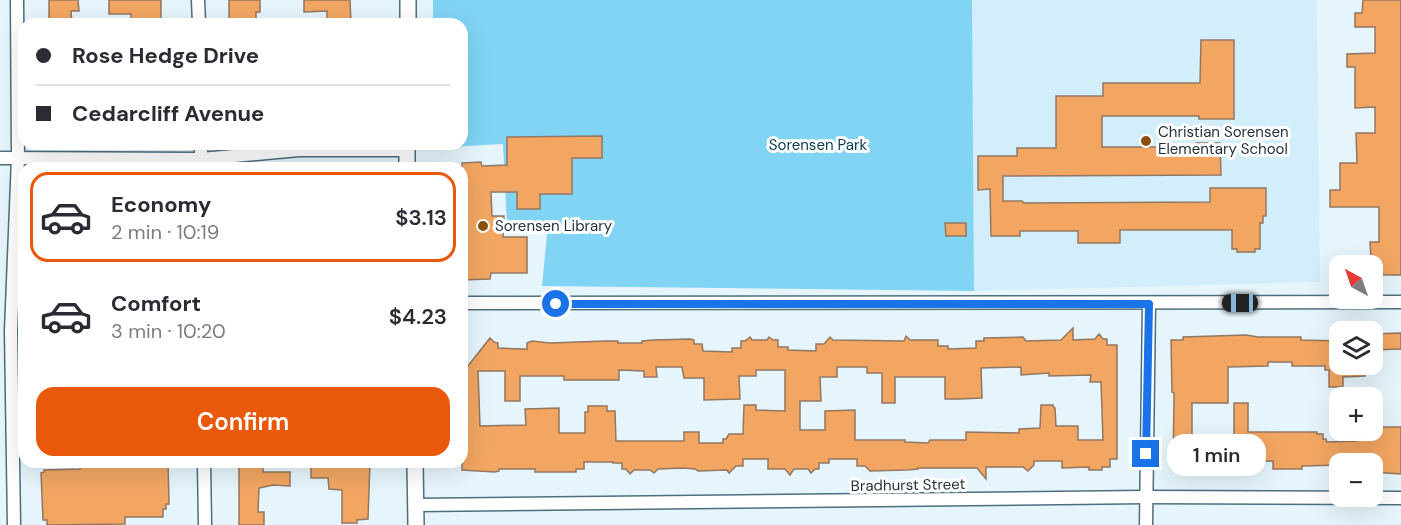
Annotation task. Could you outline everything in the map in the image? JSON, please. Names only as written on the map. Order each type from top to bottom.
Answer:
[{"type":"street","points":[[14,525],[5,331],[18,158],[17,0]]},
{"type":"street","points":[[198,0],[199,18]]},
{"type":"street","points":[[408,0],[408,18]]},
{"type":"street","points":[[209,162],[299,150]]},
{"type":"street","points":[[0,158],[164,162]]},
{"type":"street","points":[[468,303],[1401,302]]},
{"type":"street","points":[[1146,525],[1149,304]]},
{"type":"street","points":[[204,468],[205,525]]},
{"type":"street","points":[[415,468],[416,525]]},
{"type":"street","name":"Bradhurst Street","points":[[416,505],[1145,497],[1401,498]]},
{"type":"street","points":[[0,503],[14,503]]},
{"type":"shaded area","name":"Christian Sorensen Elementary School","points":[[972,0],[1317,0],[1320,282],[974,291]]},
{"type":"green space","name":"Sorensen Park","points":[[433,0],[972,0],[974,291],[542,286],[548,224],[507,224],[503,144],[468,146],[468,18],[433,18]]},
{"type":"building","points":[[49,0],[78,0],[79,11],[71,11],[72,18],[49,18]]},
{"type":"building","points":[[109,0],[161,0],[161,18],[131,18],[131,14],[109,14]]},
{"type":"building","points":[[229,0],[260,0],[260,12],[256,12],[256,18],[229,18]]},
{"type":"building","points":[[304,0],[350,0],[351,18],[327,18],[327,11],[304,12]]},
{"type":"building","points":[[1363,0],[1401,0],[1401,275],[1383,275],[1383,255],[1371,255],[1370,242],[1379,242],[1379,207],[1330,207],[1330,190],[1340,190],[1340,163],[1357,163],[1356,133],[1375,133],[1375,107],[1355,108],[1355,67],[1347,67],[1347,54],[1375,53],[1375,27],[1355,27],[1355,13],[1362,13]]},
{"type":"building","points":[[1201,40],[1234,40],[1234,119],[1199,119],[1199,116],[1102,116],[1102,147],[1196,147],[1196,143],[1220,143],[1221,175],[1003,176],[1003,201],[1022,201],[1024,203],[1210,202],[1210,188],[1266,188],[1266,216],[1263,216],[1263,223],[1260,223],[1260,249],[1255,249],[1255,252],[1237,252],[1237,249],[1232,249],[1232,230],[1120,230],[1120,243],[1078,243],[1078,231],[1020,231],[1020,236],[991,236],[990,189],[978,190],[978,156],[1017,156],[1017,148],[1056,148],[1056,96],[1103,96],[1103,83],[1200,83]]},
{"type":"building","points":[[602,136],[602,158],[572,158],[572,194],[540,194],[540,209],[517,209],[517,192],[491,192],[492,216],[504,216],[503,237],[527,237],[527,273],[491,273],[490,279],[468,280],[468,163],[481,162],[482,166],[507,165],[507,137]]},
{"type":"building","points":[[945,223],[966,223],[966,236],[946,236]]},
{"type":"building","points":[[1073,328],[1073,340],[1095,339],[1099,334],[1103,339],[1107,339],[1107,345],[1117,345],[1117,459],[1110,459],[1110,467],[1102,467],[1102,470],[1089,470],[1089,467],[1062,468],[1062,461],[1034,461],[1034,465],[1028,471],[1023,467],[986,467],[986,479],[977,468],[870,471],[865,466],[857,466],[857,459],[829,459],[829,463],[819,463],[819,469],[811,473],[808,469],[794,469],[790,475],[785,469],[768,469],[768,459],[743,459],[743,466],[736,466],[729,473],[727,470],[698,471],[683,468],[658,469],[654,473],[650,470],[634,470],[630,474],[626,469],[622,469],[622,463],[613,462],[584,462],[584,469],[576,469],[576,472],[535,472],[535,469],[499,469],[495,472],[462,470],[462,468],[468,468],[468,366],[490,338],[498,343],[498,348],[523,349],[527,349],[527,343],[532,341],[642,343],[642,341],[653,340],[690,339],[694,340],[694,344],[702,344],[703,351],[732,352],[732,348],[741,348],[741,341],[750,337],[752,340],[767,340],[769,337],[778,340],[778,347],[788,347],[788,350],[816,351],[816,344],[824,344],[830,337],[833,340],[904,341],[906,336],[910,340],[938,340],[938,346],[948,346],[948,349],[976,348],[976,341],[984,341],[984,338],[1023,337],[1026,341],[1061,340]],"holes":[[[656,367],[682,367],[684,378],[704,378],[704,400],[740,399],[739,376],[756,376],[756,370],[785,370],[785,411],[756,410],[756,405],[744,405],[743,434],[729,434],[726,439],[723,439],[723,443],[699,443],[699,432],[684,432],[684,441],[616,441],[615,411],[607,411],[607,406],[588,406],[588,412],[585,412],[585,433],[559,433],[559,408],[525,409],[526,425],[480,426],[478,371],[505,371],[505,401],[520,401],[520,376],[564,376],[564,380],[619,380],[619,370],[644,371],[644,377],[657,377]],[[837,367],[867,367],[867,373],[882,373],[882,403],[895,403],[895,377],[945,377],[945,399],[959,399],[982,398],[981,368],[1021,367],[1021,375],[1049,373],[1049,376],[1091,375],[1090,382],[1101,382],[1103,440],[1078,440],[1078,426],[1056,426],[1053,405],[1041,405],[1040,428],[1019,429],[1019,433],[966,432],[966,440],[930,440],[928,443],[905,442],[905,440],[855,440],[855,410],[825,411],[825,430],[800,430],[800,401],[821,401],[820,377],[837,377]]]},
{"type":"building","points":[[1401,333],[1401,349],[1383,350],[1383,334]]},
{"type":"building","points":[[1246,335],[1329,341],[1329,370],[1325,370],[1325,366],[1292,366],[1292,362],[1268,362],[1268,366],[1228,367],[1228,403],[1192,403],[1192,439],[1234,439],[1234,403],[1248,403],[1248,432],[1317,432],[1317,434],[1323,434],[1323,439],[1327,442],[1383,441],[1383,427],[1401,427],[1401,474],[1383,473],[1383,453],[1329,453],[1329,465],[1302,466],[1302,469],[1273,469],[1273,461],[1240,462],[1240,466],[1225,466],[1222,470],[1202,471],[1186,471],[1186,465],[1173,465],[1174,393],[1172,392],[1171,340],[1183,340],[1183,337]]},
{"type":"building","points":[[1329,375],[1365,375],[1343,377],[1343,387],[1329,387]]},
{"type":"building","points":[[168,468],[169,504],[166,504],[166,509],[163,509],[163,517],[125,517],[125,524],[47,525],[47,520],[43,520],[41,473],[44,470]]},
{"type":"building","points":[[239,468],[263,468],[263,472],[290,472],[290,486],[273,485],[259,488],[258,512],[264,512],[264,525],[239,525]]},
{"type":"building","points":[[311,468],[370,468],[368,519],[357,520],[357,523],[342,523],[342,490],[329,489],[328,478],[311,478]]},
{"type":"place","name":"Christian Sorensen Elementary School","points":[[1146,141]]},
{"type":"place","name":"Sorensen Library","points":[[483,226]]},
{"type":"route","points":[[556,304],[1149,304],[1146,454]]}]
